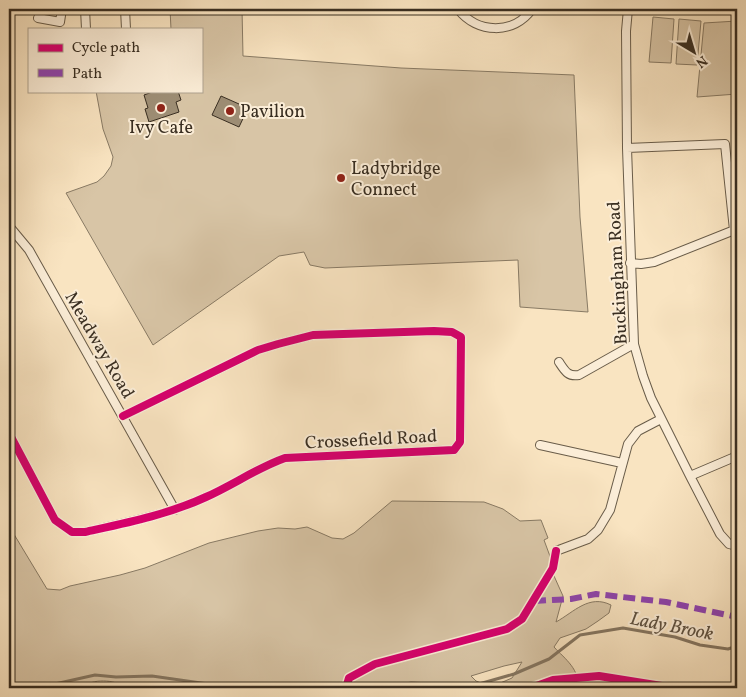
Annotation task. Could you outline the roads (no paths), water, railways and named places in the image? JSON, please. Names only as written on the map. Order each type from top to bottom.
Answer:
[{"type":"street","points":[[38,18],[60,22],[62,9]]},
{"type":"street","points":[[85,9],[86,28]]},
{"type":"street","points":[[125,9],[126,28]]},
{"type":"street","points":[[458,9],[465,18],[477,25],[491,28],[507,27],[520,21],[532,9]]},
{"type":"street","name":"Buckingham Road","points":[[628,9],[626,31],[627,148],[634,344],[642,376],[661,420],[720,534],[733,545]]},
{"type":"street","points":[[627,148],[725,144],[736,230],[654,262],[630,263]]},
{"type":"street","name":"Meadway Road","points":[[9,226],[28,250],[175,510]]},
{"type":"street","name":"Crossefield Road","points":[[9,433],[55,520],[72,532],[84,532],[175,510],[206,497],[268,464],[285,458],[454,450],[460,442],[461,338],[452,332],[434,330],[313,336],[258,350],[123,416]]},
{"type":"street","points":[[559,362],[567,374],[579,375],[634,344]]},
{"type":"street","points":[[556,551],[588,539],[598,530],[610,510],[622,463],[632,437],[638,431],[661,420]]},
{"type":"street","points":[[540,445],[622,463]]},
{"type":"street","points":[[690,476],[737,456]]},
{"type":"waterway","name":"Lady Brook","points":[[465,688],[514,674],[549,659],[580,635],[623,628],[675,637],[700,645],[728,649],[737,646]]},
{"type":"waterway","name":"Lady Brook","points":[[37,688],[95,675],[116,677],[152,676],[236,688]]},
{"type":"place","name":"Ivy Cafe","points":[[161,108]]},
{"type":"place","name":"Pavilion","points":[[230,111]]},
{"type":"place","name":"Ladybridge Connect","points":[[341,178]]}]
